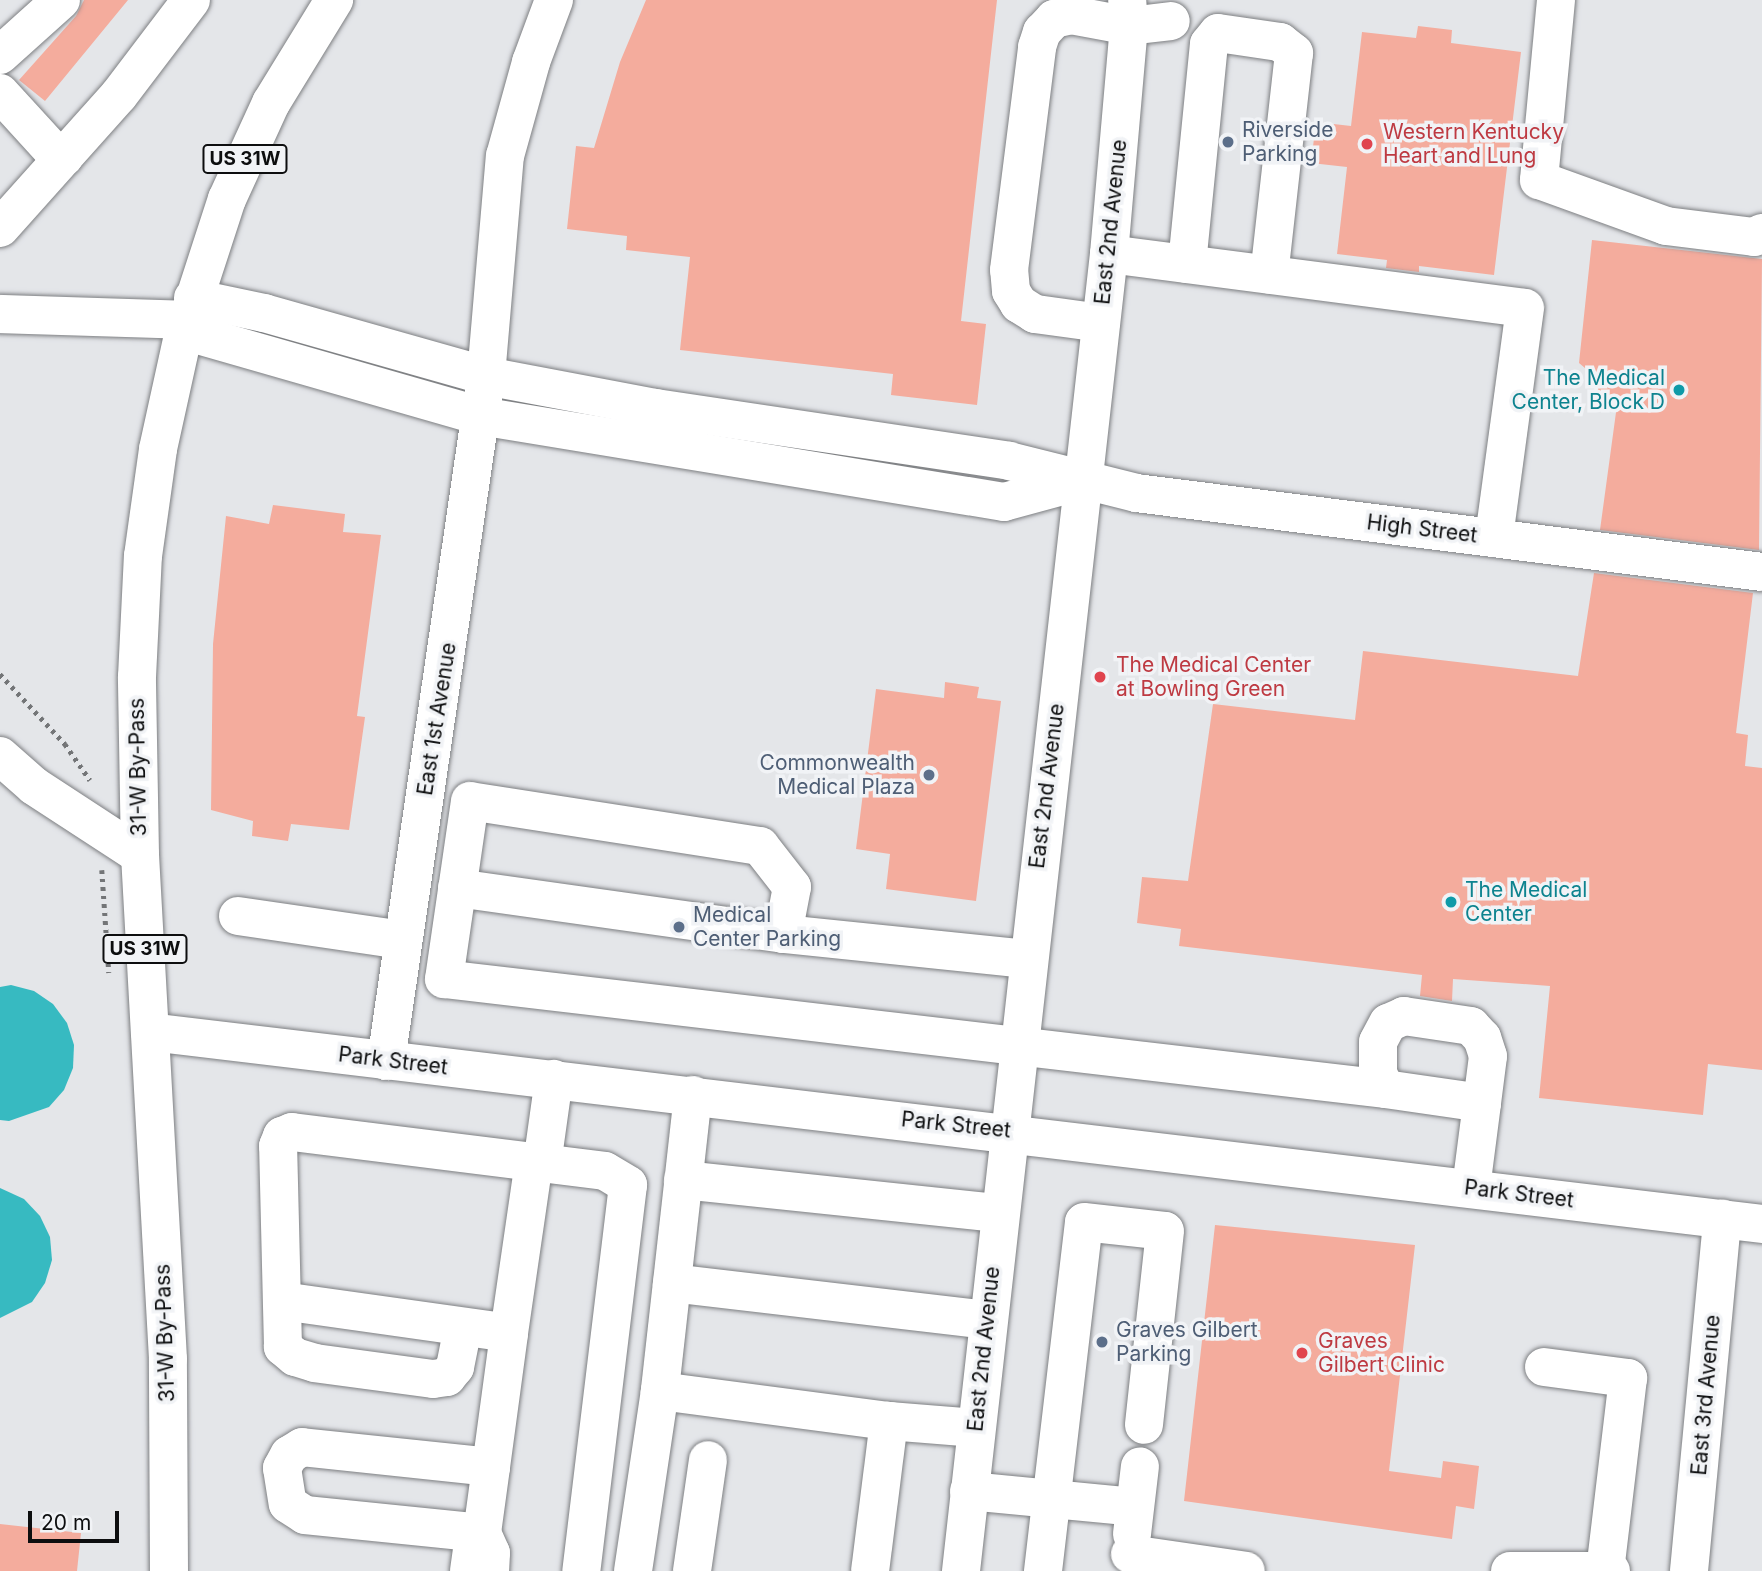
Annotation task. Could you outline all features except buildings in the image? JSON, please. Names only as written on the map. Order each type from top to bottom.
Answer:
[{"type":"street","name":"31-W By-Pass","points":[[169,1571],[168,1359],[140,856],[136,677],[143,556],[158,449],[188,316],[227,199],[271,103],[334,0]]},
{"type":"street","name":"East 1st Avenue","points":[[386,1061],[486,376],[505,156],[531,62],[554,0]]},
{"type":"street","points":[[1556,0],[1539,180],[1666,226],[1754,237],[1762,233]]},
{"type":"street","points":[[0,55],[47,4]]},
{"type":"street","points":[[2,223],[120,95],[176,5]]},
{"type":"street","points":[[1101,323],[1035,314],[1015,298],[1009,270],[1042,32],[1054,19],[1071,15],[1128,13],[1171,21]]},
{"type":"street","name":"East 2nd Avenue","points":[[961,1571],[1027,959],[1050,635],[1082,481],[1109,254],[1128,13]]},
{"type":"street","points":[[1187,264],[1209,44],[1218,33],[1280,42],[1294,53],[1269,275]]},
{"type":"street","points":[[0,93],[52,150],[64,157]]},
{"type":"street","points":[[1109,254],[1525,308],[1494,538]]},
{"type":"street","name":"High Street","points":[[188,316],[264,313],[486,376],[656,408],[1009,461],[1136,493],[1762,572]]},
{"type":"street","points":[[0,314],[188,316],[480,416],[1004,502],[1082,481]]},
{"type":"street","points":[[0,755],[34,786],[140,856]]},
{"type":"street","points":[[783,934],[792,887],[760,846],[470,801],[444,979],[1385,1088],[1482,1102]]},
{"type":"street","points":[[457,888],[783,934],[1027,959]]},
{"type":"street","points":[[238,916],[403,940]]},
{"type":"street","points":[[1385,1088],[1378,1073],[1378,1042],[1388,1023],[1404,1016],[1471,1026],[1482,1038],[1488,1056],[1471,1188]]},
{"type":"street","name":"Park Street","points":[[150,1032],[1007,1131],[1762,1224]]},
{"type":"street","points":[[469,1571],[472,1549],[482,1533],[544,1078]]},
{"type":"street","points":[[633,1571],[660,1391],[692,1095]]},
{"type":"street","points":[[463,1327],[455,1367],[447,1377],[433,1379],[315,1363],[295,1357],[283,1347],[278,1146],[282,1136],[292,1132],[605,1171],[628,1185],[581,1571]]},
{"type":"street","points":[[683,1181],[999,1213]]},
{"type":"street","name":"East 3rd Avenue","points":[[1689,1571],[1722,1219]]},
{"type":"street","points":[[1043,1571],[1084,1222],[1165,1231],[1144,1425]]},
{"type":"street","points":[[672,1283],[987,1320]]},
{"type":"street","points":[[282,1301],[509,1334]]},
{"type":"street","points":[[1544,1367],[1628,1378],[1605,1571]]},
{"type":"street","points":[[660,1391],[889,1421],[976,1428]]},
{"type":"street","points":[[870,1571],[889,1421]]},
{"type":"street","points":[[482,1533],[304,1515],[288,1504],[282,1468],[289,1455],[302,1447],[491,1467]]},
{"type":"street","points":[[692,1571],[708,1460]]},
{"type":"street","points":[[1140,1466],[1129,1563],[1246,1571]]},
{"type":"street","points":[[969,1491],[1134,1507]]},
{"type":"street","points":[[482,1533],[491,1553],[489,1571]]},
{"type":"street","points":[[1510,1571],[1611,1571]]},
{"type":"path","points":[[0,674],[65,744],[97,789]]},
{"type":"water","points":[[11,985],[34,991],[53,1004],[67,1023],[74,1045],[73,1068],[64,1090],[49,1107],[9,1121],[0,1120],[0,987]]},
{"type":"water","points":[[0,1188],[24,1199],[40,1216],[50,1237],[52,1260],[45,1283],[32,1302],[0,1318]]},
{"type":"place","name":"Riverside Parking","points":[[1228,142]]},
{"type":"place","name":"Western Kentucky Heart and Lung","points":[[1367,144]]},
{"type":"place","name":"The Medical Center, Block D","points":[[1679,390]]},
{"type":"place","name":"The Medical Center at Bowling Green","points":[[1100,677]]},
{"type":"place","name":"Commonwealth Medical Plaza","points":[[929,775]]},
{"type":"place","name":"The Medical Center","points":[[1451,902]]},
{"type":"place","name":"Medical Center Parking","points":[[679,927]]},
{"type":"place","name":"Graves Gilbert Parking","points":[[1102,1342]]},
{"type":"place","name":"Graves Gilbert Clinic","points":[[1302,1353]]}]
